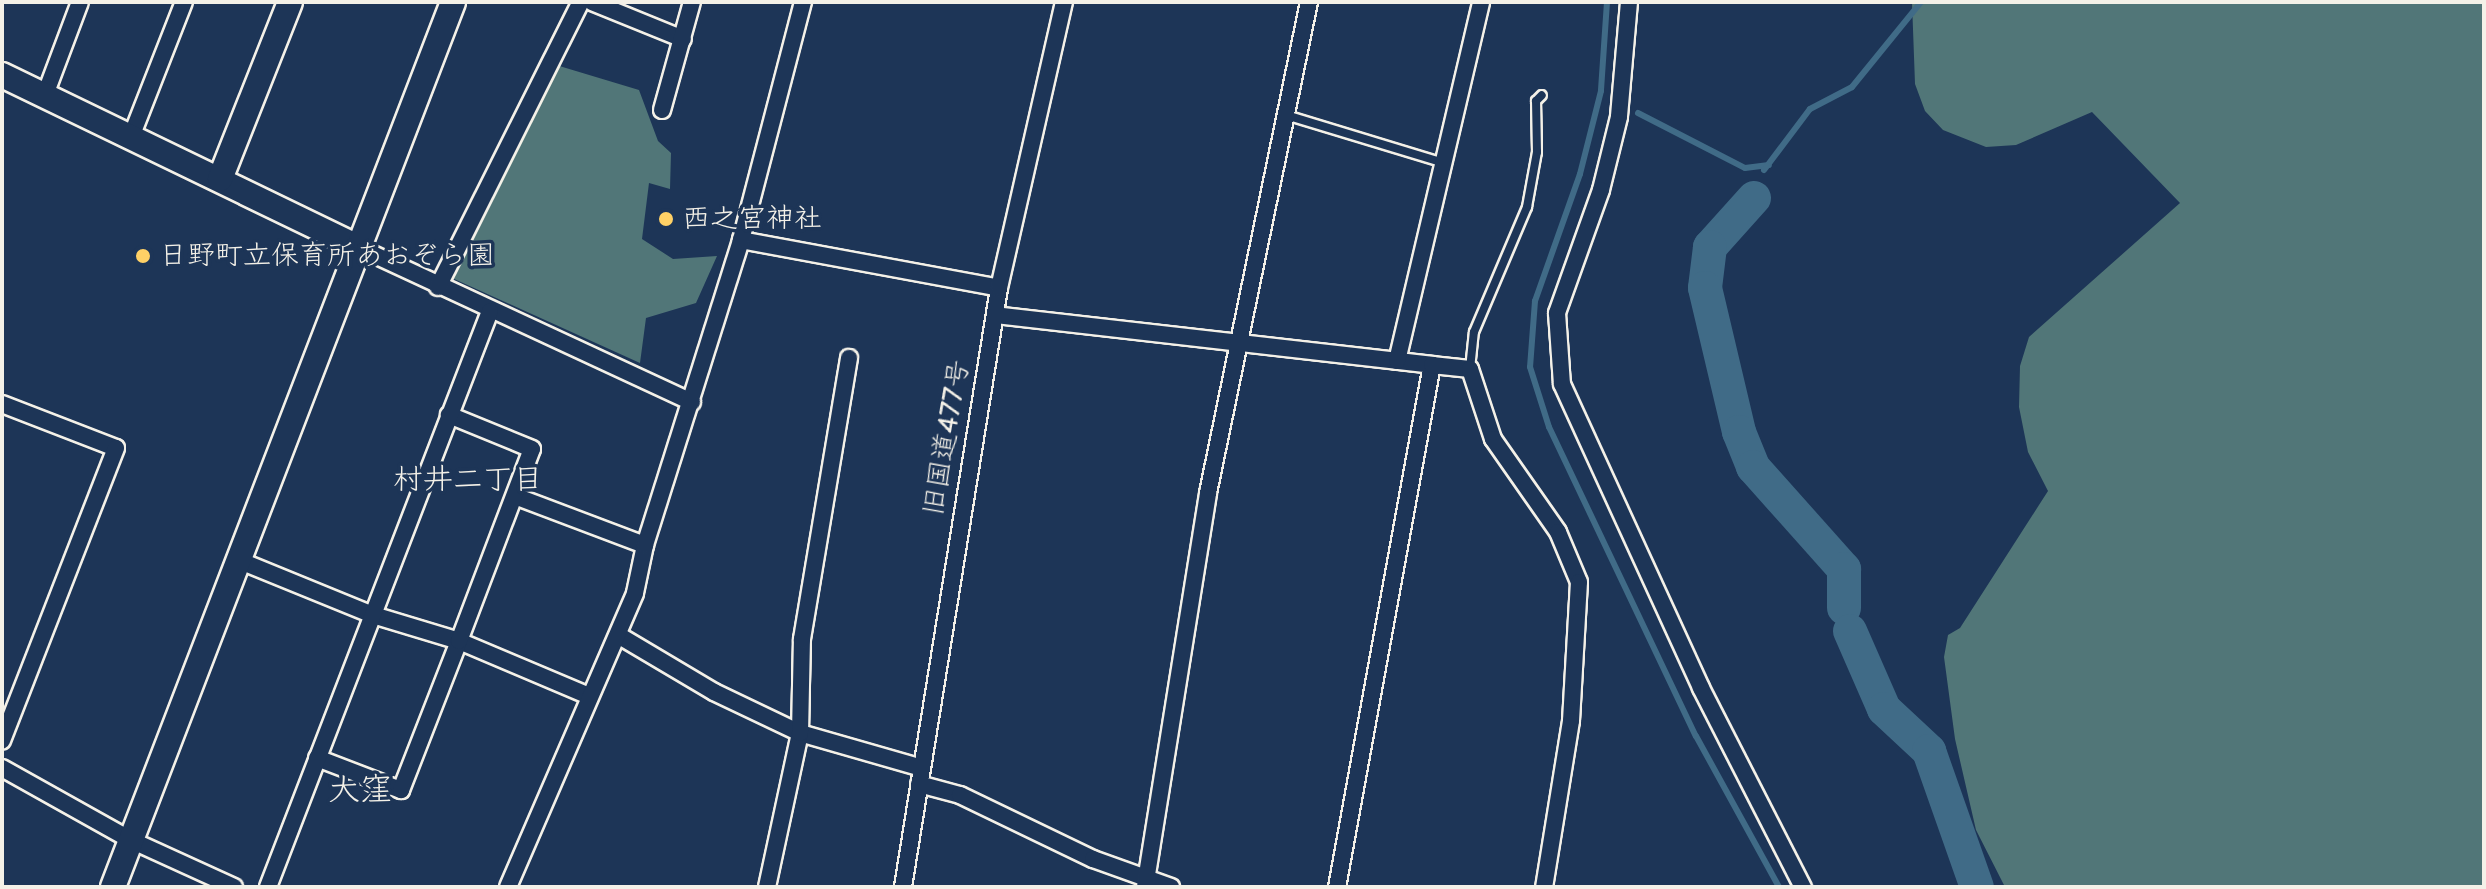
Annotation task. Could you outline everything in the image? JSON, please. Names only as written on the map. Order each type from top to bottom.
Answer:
[{"type":"street","points":[[45,95],[80,2]]},
{"type":"street","points":[[131,137],[184,2]]},
{"type":"street","points":[[220,179],[290,2]]},
{"type":"street","points":[[113,887],[453,2]]},
{"type":"street","points":[[438,287],[581,2]]},
{"type":"street","points":[[592,2],[683,39]]},
{"type":"street","points":[[662,110],[692,2]]},
{"type":"street","points":[[508,887],[587,695],[618,635],[635,593],[645,545],[741,240],[803,2]]},
{"type":"street","name":"旧国道477号","points":[[903,887],[999,288],[1064,2]]},
{"type":"street","points":[[1145,883],[1237,344],[1309,2]]},
{"type":"street","points":[[1397,361],[1441,162],[1481,2]]},
{"type":"street","points":[[1629,2],[1619,117],[1601,190],[1557,313],[1562,384],[1701,688],[1803,887]]},
{"type":"street","points":[[2,75],[438,287],[692,402]]},
{"type":"street","points":[[741,240],[999,288]]},
{"type":"street","points":[[268,887],[490,311]]},
{"type":"street","points":[[995,315],[1470,369],[1493,439],[1558,532],[1579,582],[1572,709],[1544,887]]},
{"type":"street","points":[[767,887],[800,733],[802,639],[849,358]]},
{"type":"street","points":[[1337,887],[1432,365]]},
{"type":"street","points":[[2,404],[116,448],[2,741]]},
{"type":"street","points":[[317,758],[401,790],[515,496],[532,449],[449,415]]},
{"type":"street","points":[[515,496],[645,545]]},
{"type":"street","points":[[238,560],[373,615],[459,641],[587,695]]},
{"type":"street","points":[[618,635],[714,692],[800,733],[920,776],[1145,883],[1171,887]]},
{"type":"street","points":[[2,768],[131,840],[234,887]]},
{"type":"lane","points":[[1470,369],[1478,321],[1527,207],[1537,152],[1536,101],[1542,95]]},
{"type":"lane","points":[[1285,115],[1441,162]]},
{"type":"green space","points":[[1912,2],[2484,2],[2484,887],[2005,887],[1976,830],[1955,739],[1944,657],[1948,635],[1960,628],[2048,491],[2028,452],[2019,407],[2020,366],[2029,337],[2180,203],[2092,112],[2016,145],[1986,147],[1943,130],[1925,111],[1915,84]]},
{"type":"green space","points":[[556,65],[639,90],[658,141],[671,153],[670,189],[649,183],[642,239],[673,259],[717,256],[696,303],[646,318],[640,363],[452,278]]},
{"type":"waterway","points":[[1607,2],[1601,91],[1580,174],[1535,301],[1530,367],[1549,427],[1696,736],[1779,887]]},
{"type":"waterway","points":[[1764,170],[1810,109],[1852,87],[1921,2]]},
{"type":"waterway","points":[[1638,113],[1745,168],[1769,165]]},
{"type":"waterway","points":[[1754,198],[1710,247],[1705,288],[1739,432],[1753,467],[1844,569],[1844,608]]},
{"type":"waterway","points":[[1850,631],[1884,709],[1929,751],[1977,887]]},
{"type":"place","name":"西之宮神社","points":[[666,219]]},
{"type":"place","name":"日野町立保育所あおぞら園","points":[[143,256]]},
{"type":"district","name":"村井二丁目","points":[[468,480]]},
{"type":"district","name":"大窪","points":[[360,790]]}]
